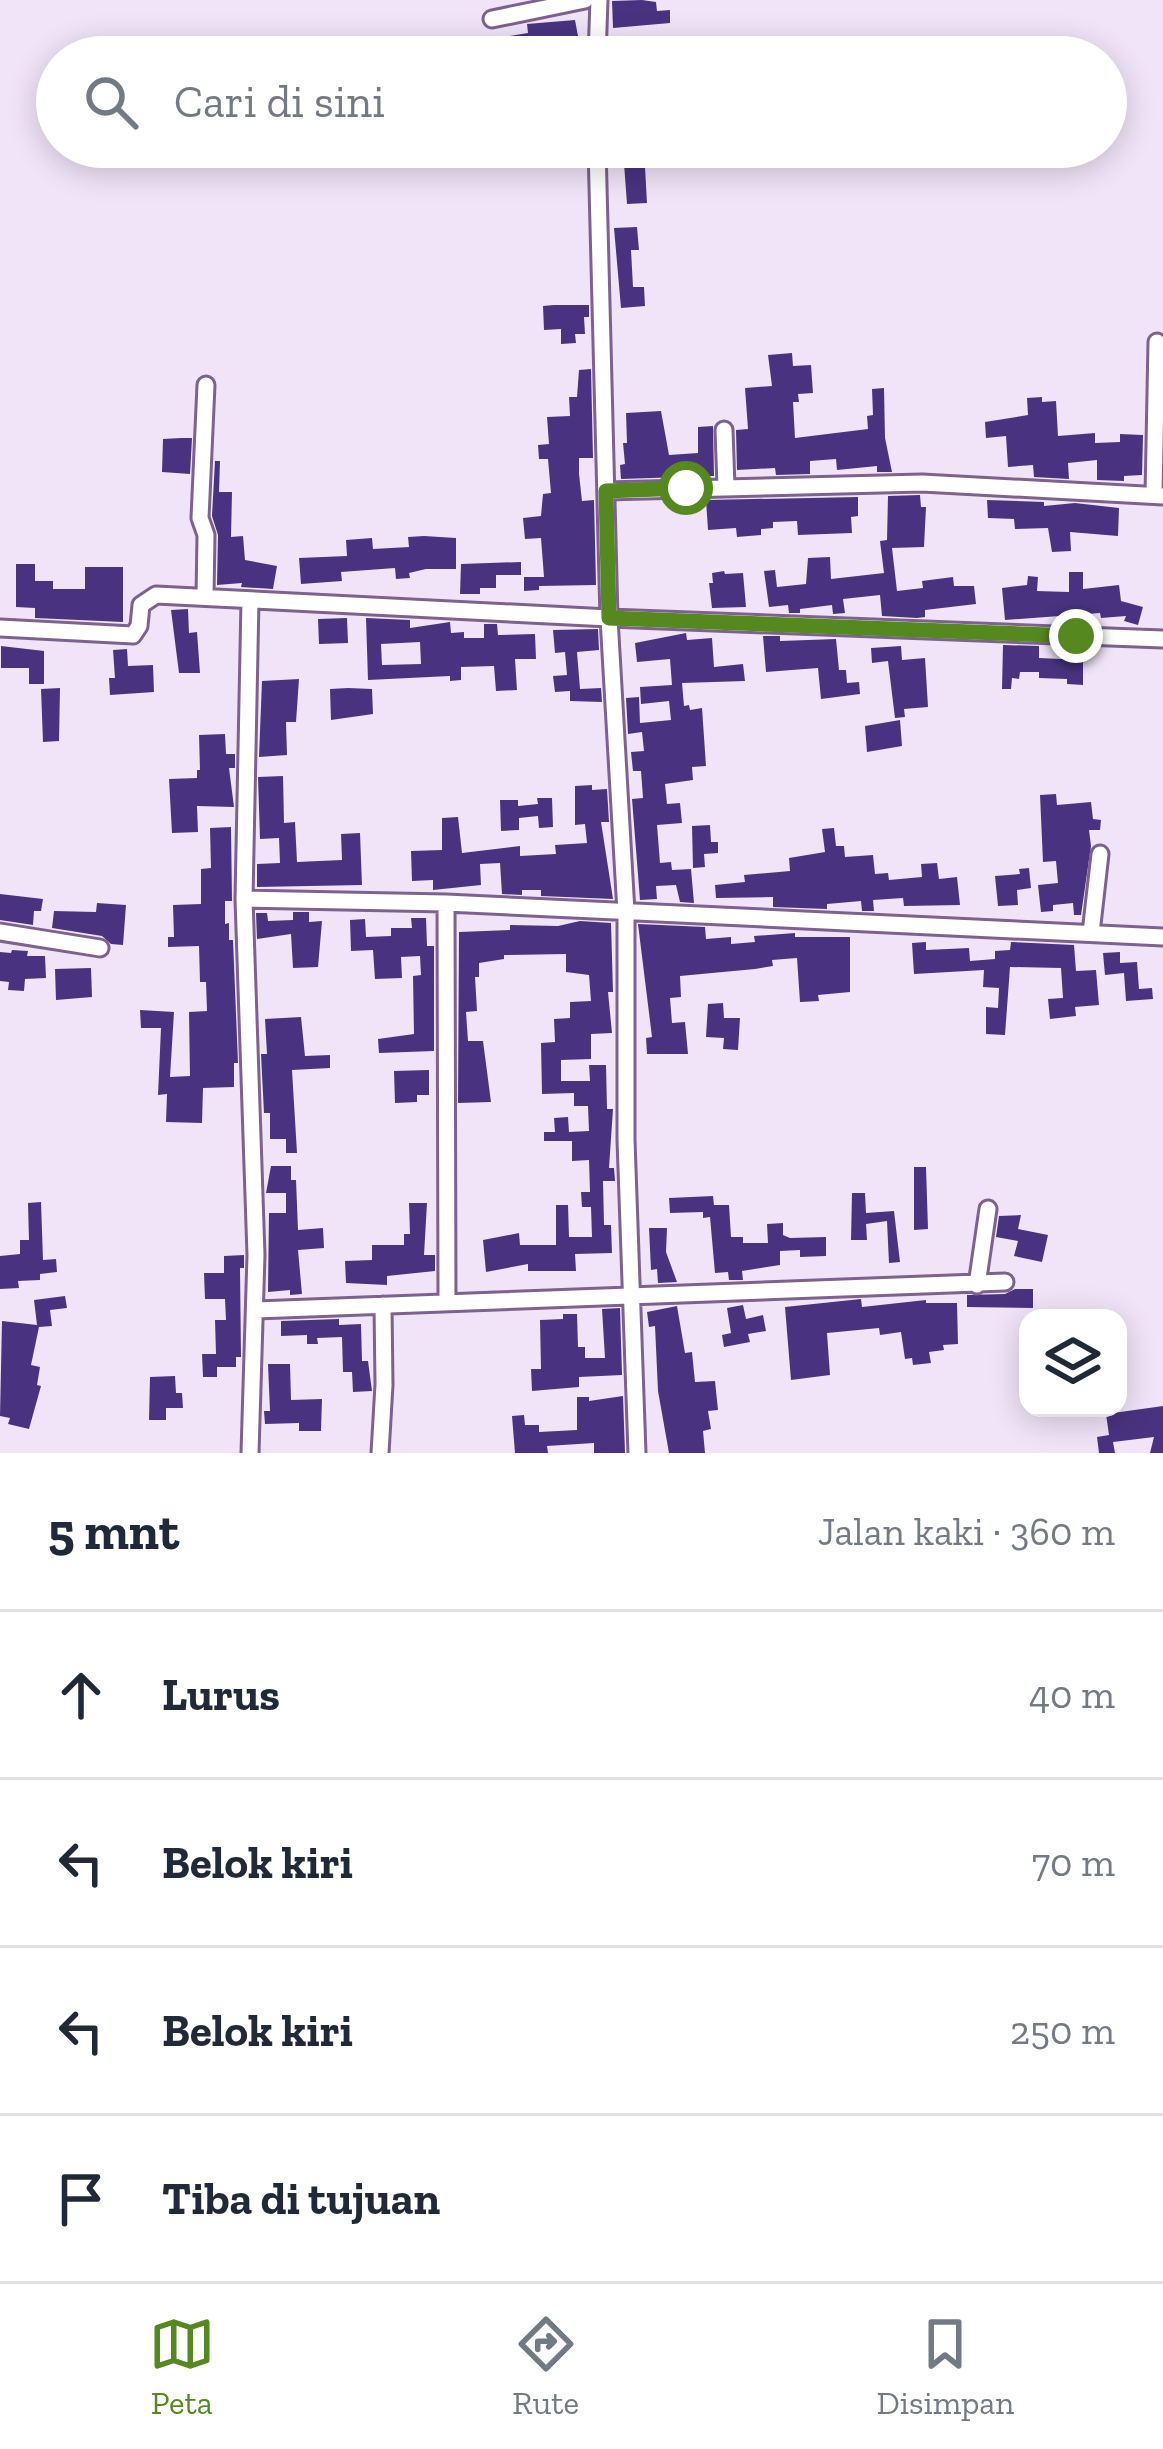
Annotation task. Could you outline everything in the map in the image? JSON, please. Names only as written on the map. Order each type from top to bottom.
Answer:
[{"type":"street","points":[[491,19],[584,0]]},
{"type":"street","points":[[598,36],[599,0]]},
{"type":"street","points":[[598,168],[609,618],[626,912],[638,1453]]},
{"type":"street","points":[[606,491],[922,483],[1158,495],[1157,342]]},
{"type":"street","points":[[206,385],[200,518],[206,535],[206,596]]},
{"type":"street","points":[[724,430],[727,487]]},
{"type":"street","points":[[0,628],[128,636],[138,629],[140,605],[146,598],[206,596],[609,618],[1163,639]]},
{"type":"street","points":[[250,600],[244,899],[256,1310],[250,1453]]},
{"type":"street","points":[[1090,933],[1100,854]]},
{"type":"street","points":[[244,899],[446,903],[1163,937]]},
{"type":"street","points":[[446,903],[447,1300]]},
{"type":"street","points":[[0,932],[100,947]]},
{"type":"street","points":[[977,1285],[988,1209]]},
{"type":"street","points":[[256,1310],[1005,1282]]},
{"type":"street","points":[[380,1453],[385,1385],[383,1305]]},
{"type":"building","points":[[612,1],[656,2],[657,11],[670,10],[670,23],[613,28]]},
{"type":"building","points":[[575,20],[578,36],[509,36],[528,33],[527,24]]},
{"type":"building","points":[[624,168],[645,168],[647,203],[627,204]]},
{"type":"building","points":[[637,227],[639,250],[631,250],[633,287],[644,287],[645,306],[621,308],[614,228]]},
{"type":"building","points":[[589,305],[585,334],[575,334],[576,343],[561,344],[561,329],[544,330],[543,306]]},
{"type":"building","points":[[792,353],[793,366],[811,365],[813,393],[798,394],[799,402],[793,402],[795,438],[868,429],[872,389],[884,388],[885,438],[892,472],[877,472],[877,466],[837,470],[836,459],[810,461],[810,474],[776,475],[775,468],[737,470],[736,430],[748,429],[745,388],[772,386],[768,355]]},
{"type":"building","points":[[591,369],[593,458],[579,458],[579,474],[582,501],[594,500],[596,585],[539,586],[539,590],[524,591],[524,577],[544,577],[541,538],[525,539],[523,518],[541,516],[543,494],[551,493],[548,459],[539,459],[538,445],[549,444],[547,417],[570,416],[569,397],[577,397],[579,370]]},
{"type":"building","points":[[1042,397],[1042,402],[1056,401],[1058,436],[1095,433],[1095,443],[1120,442],[1120,434],[1143,435],[1142,475],[1124,476],[1124,481],[1097,480],[1097,460],[1068,463],[1069,479],[1034,477],[1033,465],[1008,467],[1006,436],[986,438],[985,422],[1028,415],[1027,398]]},
{"type":"building","points":[[661,411],[669,455],[698,453],[698,427],[713,426],[714,476],[621,479],[626,413]]},
{"type":"building","points":[[192,438],[190,474],[162,472],[163,439]]},
{"type":"building","points":[[215,461],[220,461],[219,492],[232,492],[231,537],[243,536],[245,560],[277,566],[273,589],[241,587],[242,583],[217,585],[218,535],[212,516]]},
{"type":"building","points":[[920,495],[921,507],[926,507],[924,547],[892,548],[897,591],[923,588],[922,581],[953,577],[954,586],[974,586],[976,604],[925,610],[925,617],[917,618],[882,616],[880,595],[843,599],[845,613],[833,614],[832,605],[800,609],[800,613],[789,613],[788,605],[769,607],[764,571],[775,570],[777,587],[806,584],[808,558],[830,557],[831,579],[884,573],[880,541],[887,540],[888,496]]},
{"type":"building","points":[[858,497],[858,516],[851,517],[852,533],[798,535],[797,521],[773,522],[773,528],[761,529],[761,535],[737,537],[736,528],[708,530],[706,500]]},
{"type":"building","points":[[987,500],[1119,508],[1118,536],[1070,532],[1071,551],[1052,552],[1048,528],[1015,529],[1014,519],[988,518]]},
{"type":"building","points":[[408,537],[456,538],[456,569],[426,569],[396,579],[395,568],[341,572],[342,581],[301,584],[299,558],[347,556],[346,540],[372,538],[373,549],[409,547]]},
{"type":"building","points":[[521,562],[521,575],[496,575],[496,588],[460,594],[461,564]]},
{"type":"building","points":[[16,564],[35,564],[35,581],[53,581],[53,589],[85,589],[85,567],[123,567],[123,622],[35,618],[35,608],[16,607]]},
{"type":"building","points":[[1069,572],[1083,572],[1083,589],[1119,585],[1121,601],[1143,607],[1138,625],[1124,621],[1126,616],[1101,618],[1100,613],[1005,620],[1002,588],[1027,585],[1028,576],[1038,577],[1037,591],[1069,592]]},
{"type":"building","points":[[712,573],[743,573],[746,607],[712,608]]},
{"type":"building","points":[[188,609],[189,633],[197,632],[200,673],[179,673],[171,610]]},
{"type":"building","points":[[347,618],[348,643],[319,644],[318,619]]},
{"type":"building","points":[[366,618],[410,620],[410,628],[450,622],[451,633],[464,632],[464,638],[484,638],[484,624],[497,624],[498,635],[535,634],[536,659],[515,659],[517,690],[496,691],[494,666],[461,667],[461,680],[450,681],[450,676],[368,680]],"holes":[[[420,642],[421,664],[382,665],[381,644]]]},
{"type":"building","points":[[598,629],[599,650],[577,652],[580,689],[601,688],[602,702],[570,701],[570,691],[555,692],[553,676],[567,675],[565,652],[555,653],[553,630]]},
{"type":"building","points":[[686,633],[687,640],[712,638],[714,667],[743,664],[745,681],[682,683],[684,706],[702,708],[706,766],[692,767],[693,780],[665,784],[667,804],[680,803],[682,823],[657,825],[660,863],[671,862],[672,870],[691,869],[694,903],[680,902],[676,885],[656,886],[657,899],[640,900],[632,799],[643,798],[641,771],[633,771],[631,752],[644,751],[642,732],[628,734],[626,698],[639,697],[640,723],[671,720],[669,701],[641,704],[640,687],[672,685],[670,659],[637,662],[635,643]]},
{"type":"building","points":[[763,636],[780,636],[780,641],[836,639],[839,670],[846,670],[847,683],[859,682],[860,694],[821,699],[818,668],[766,672]]},
{"type":"building","points":[[1003,645],[1039,646],[1039,658],[1083,660],[1083,685],[1039,678],[1039,672],[1020,672],[1019,679],[1012,678],[1011,689],[1002,689]]},
{"type":"building","points":[[1,646],[44,651],[44,684],[29,684],[29,668],[1,668]]},
{"type":"building","points":[[901,646],[902,660],[925,658],[928,707],[904,709],[905,717],[895,718],[888,661],[872,663],[871,648]]},
{"type":"building","points":[[127,649],[128,666],[153,665],[154,692],[110,695],[109,678],[115,678],[113,650]]},
{"type":"building","points":[[299,679],[296,722],[286,722],[287,755],[259,757],[262,681]]},
{"type":"building","points":[[60,688],[59,741],[43,742],[41,689]]},
{"type":"building","points":[[330,689],[372,689],[373,714],[331,720]]},
{"type":"building","points":[[900,720],[902,746],[867,752],[865,726]]},
{"type":"building","points":[[225,734],[226,754],[235,754],[235,768],[229,768],[234,807],[197,806],[198,832],[172,833],[169,779],[197,778],[199,735]]},
{"type":"building","points":[[283,776],[284,823],[295,822],[297,862],[342,860],[341,834],[360,833],[362,885],[257,887],[257,864],[280,863],[279,838],[260,839],[258,777]]},
{"type":"building","points":[[592,785],[592,790],[607,789],[609,822],[601,822],[613,899],[541,896],[541,890],[502,894],[500,863],[480,864],[481,885],[433,890],[433,880],[412,881],[411,851],[442,850],[442,818],[458,817],[462,853],[520,846],[520,856],[556,854],[555,845],[587,843],[585,824],[575,825],[575,786]]},
{"type":"building","points":[[1056,794],[1057,805],[1091,802],[1093,819],[1101,820],[1100,830],[1089,830],[1081,915],[1074,915],[1073,903],[1041,912],[1038,885],[1058,883],[1056,861],[1043,862],[1040,795]]},
{"type":"building","points":[[537,798],[552,798],[553,827],[539,828],[538,816],[519,818],[519,830],[501,831],[500,800],[518,800],[518,806],[538,804]]},
{"type":"building","points":[[710,825],[711,842],[718,842],[718,853],[704,854],[705,867],[693,868],[692,826]]},
{"type":"building","points":[[231,827],[232,901],[225,901],[225,924],[229,923],[229,940],[233,940],[238,1063],[234,1063],[234,1087],[203,1088],[202,1123],[166,1122],[167,1094],[158,1095],[161,1028],[141,1028],[140,1010],[174,1012],[170,1077],[190,1076],[189,1012],[207,1011],[206,982],[200,982],[199,946],[168,947],[168,937],[174,937],[173,905],[201,904],[201,869],[211,868],[210,828]]},
{"type":"building","points":[[834,828],[836,846],[844,846],[845,857],[873,855],[875,874],[888,873],[889,880],[922,877],[921,864],[937,863],[939,879],[957,877],[960,905],[904,906],[903,898],[873,900],[874,911],[862,911],[861,901],[827,904],[827,909],[773,907],[773,897],[716,898],[715,885],[745,882],[744,875],[790,871],[789,858],[825,852],[822,829]]},
{"type":"building","points":[[1029,868],[1031,888],[1017,890],[1018,905],[998,906],[995,876],[1020,874],[1019,869]]},
{"type":"building","points":[[0,894],[43,899],[41,911],[34,911],[33,925],[0,920]]},
{"type":"building","points":[[97,903],[126,905],[123,945],[111,944],[102,936],[52,928],[54,911],[96,912]]},
{"type":"building","points":[[293,912],[309,912],[309,922],[322,921],[318,967],[293,968],[291,934],[257,939],[256,913],[267,913],[268,921],[293,920]]},
{"type":"building","points":[[411,918],[426,918],[427,946],[434,946],[434,1051],[379,1053],[378,1039],[414,1034],[413,976],[421,975],[420,956],[401,957],[402,978],[375,979],[373,950],[351,951],[350,920],[365,919],[366,937],[391,936],[391,928],[412,928]]},
{"type":"building","points":[[580,921],[611,923],[613,992],[608,992],[612,1033],[591,1034],[591,1059],[561,1060],[561,1081],[590,1081],[589,1065],[606,1065],[607,1109],[613,1109],[609,1168],[614,1168],[615,1181],[603,1181],[604,1225],[611,1225],[612,1253],[575,1254],[576,1271],[528,1271],[528,1264],[486,1272],[483,1240],[519,1233],[520,1245],[556,1245],[556,1205],[568,1205],[569,1237],[592,1237],[591,1207],[582,1207],[581,1192],[590,1192],[589,1160],[572,1161],[572,1141],[544,1141],[544,1132],[555,1132],[554,1118],[568,1117],[569,1132],[589,1131],[588,1106],[574,1106],[574,1093],[542,1094],[541,1043],[555,1042],[554,1019],[570,1018],[570,1002],[591,1001],[589,975],[566,972],[566,954],[504,955],[504,959],[479,963],[477,1011],[466,1012],[468,1041],[483,1041],[491,1102],[458,1103],[459,932]]},
{"type":"building","points":[[638,924],[705,927],[706,939],[731,937],[731,944],[755,942],[754,936],[795,933],[795,937],[850,937],[850,992],[800,1002],[797,958],[772,960],[773,966],[755,969],[680,976],[681,997],[670,998],[672,1023],[685,1022],[688,1054],[647,1054],[646,1038],[652,1037]]},
{"type":"building","points":[[926,942],[926,950],[969,948],[970,961],[995,959],[995,951],[1010,950],[1011,942],[1074,945],[1076,971],[1096,970],[1099,1005],[1075,1007],[1076,1016],[1050,1019],[1048,999],[1063,998],[1061,968],[1010,967],[1005,1035],[986,1034],[986,1007],[998,1008],[999,988],[983,987],[984,970],[914,974],[912,943]]},
{"type":"building","points":[[0,952],[45,956],[46,978],[25,979],[24,991],[8,990],[9,982],[0,981]]},
{"type":"building","points":[[1120,952],[1120,963],[1137,962],[1139,989],[1152,988],[1153,999],[1126,1001],[1124,973],[1105,975],[1103,953]]},
{"type":"building","points":[[91,968],[92,997],[56,1000],[55,969]]},
{"type":"building","points":[[723,1003],[724,1018],[740,1018],[738,1050],[723,1049],[724,1038],[706,1037],[708,1004]]},
{"type":"building","points":[[301,1017],[305,1056],[330,1055],[330,1068],[292,1070],[297,1153],[286,1153],[286,1139],[270,1139],[261,1054],[267,1054],[265,1019]]},
{"type":"building","points":[[429,1070],[429,1095],[417,1095],[417,1102],[395,1103],[394,1071]]},
{"type":"building","points":[[271,1166],[291,1166],[298,1230],[323,1228],[324,1248],[298,1250],[302,1294],[268,1292],[269,1213],[286,1213],[286,1193],[266,1193]]},
{"type":"building","points":[[914,1167],[926,1167],[928,1229],[914,1230]]},
{"type":"building","points":[[852,1193],[865,1193],[866,1213],[894,1211],[900,1262],[889,1263],[887,1221],[866,1224],[867,1240],[851,1240]]},
{"type":"building","points":[[713,1196],[714,1205],[729,1205],[731,1237],[743,1237],[743,1243],[768,1243],[767,1224],[783,1223],[783,1235],[790,1238],[826,1237],[826,1256],[800,1257],[800,1250],[780,1251],[780,1265],[742,1271],[743,1280],[729,1280],[728,1272],[715,1273],[710,1217],[703,1218],[703,1212],[670,1213],[669,1198]]},
{"type":"building","points":[[41,1202],[43,1260],[56,1259],[57,1272],[40,1274],[40,1280],[18,1281],[19,1288],[0,1289],[0,1256],[20,1254],[20,1240],[29,1240],[28,1203]]},
{"type":"building","points":[[409,1203],[427,1203],[424,1255],[435,1255],[435,1271],[387,1276],[387,1285],[346,1283],[345,1261],[372,1260],[372,1245],[404,1245],[404,1234],[410,1234]]},
{"type":"building","points":[[1021,1215],[1018,1229],[1048,1235],[1042,1262],[1014,1256],[1018,1241],[996,1237],[999,1216]]},
{"type":"building","points":[[649,1228],[667,1228],[666,1252],[677,1282],[658,1283],[657,1269],[651,1270]]},
{"type":"building","points":[[244,1255],[244,1268],[240,1268],[241,1357],[236,1357],[236,1367],[217,1367],[217,1377],[203,1377],[202,1354],[216,1354],[215,1320],[226,1320],[225,1299],[205,1299],[204,1273],[224,1273],[224,1256]]},
{"type":"building","points":[[1033,1289],[1033,1308],[967,1307],[967,1295],[1005,1294]]},
{"type":"building","points":[[65,1296],[67,1308],[50,1310],[52,1326],[39,1327],[31,1365],[40,1367],[37,1385],[41,1386],[29,1429],[8,1424],[10,1418],[0,1416],[2,1321],[37,1325],[34,1300]]},
{"type":"building","points":[[861,1299],[862,1307],[926,1300],[957,1303],[958,1344],[929,1352],[931,1363],[913,1365],[912,1358],[905,1359],[901,1332],[880,1335],[879,1328],[827,1333],[830,1375],[791,1380],[785,1307]]},
{"type":"building","points":[[743,1305],[746,1319],[763,1315],[766,1331],[748,1334],[750,1342],[724,1347],[722,1335],[731,1333],[727,1308]]},
{"type":"building","points":[[677,1306],[685,1353],[692,1352],[695,1382],[715,1381],[718,1410],[708,1411],[711,1429],[703,1431],[705,1453],[669,1453],[658,1391],[655,1326],[649,1327],[647,1312]]},
{"type":"building","points":[[620,1308],[622,1375],[579,1377],[579,1387],[532,1391],[531,1369],[541,1369],[540,1320],[577,1314],[578,1347],[585,1347],[585,1358],[605,1358],[602,1309]]},
{"type":"building","points":[[339,1319],[339,1325],[361,1324],[362,1361],[368,1361],[372,1391],[353,1392],[352,1372],[343,1372],[342,1337],[317,1338],[318,1344],[307,1344],[307,1335],[281,1336],[281,1321]]},
{"type":"building","points":[[268,1364],[290,1364],[291,1400],[322,1399],[321,1431],[299,1431],[299,1423],[265,1424],[264,1411],[270,1411]]},
{"type":"building","points":[[175,1376],[183,1408],[166,1408],[166,1420],[149,1420],[150,1377]]},
{"type":"building","points":[[623,1396],[625,1453],[594,1453],[594,1443],[547,1446],[548,1453],[515,1453],[512,1416],[524,1415],[525,1425],[539,1425],[539,1432],[577,1430],[577,1397],[589,1397],[589,1401]]},
{"type":"building","points":[[1163,1406],[1163,1453],[1150,1453],[1154,1437],[1113,1442],[1115,1453],[1099,1453],[1097,1437],[1109,1435],[1106,1417],[1127,1417],[1127,1411]]},
{"type":"route","points":[[686,488],[606,491],[609,618],[1076,636]]}]
